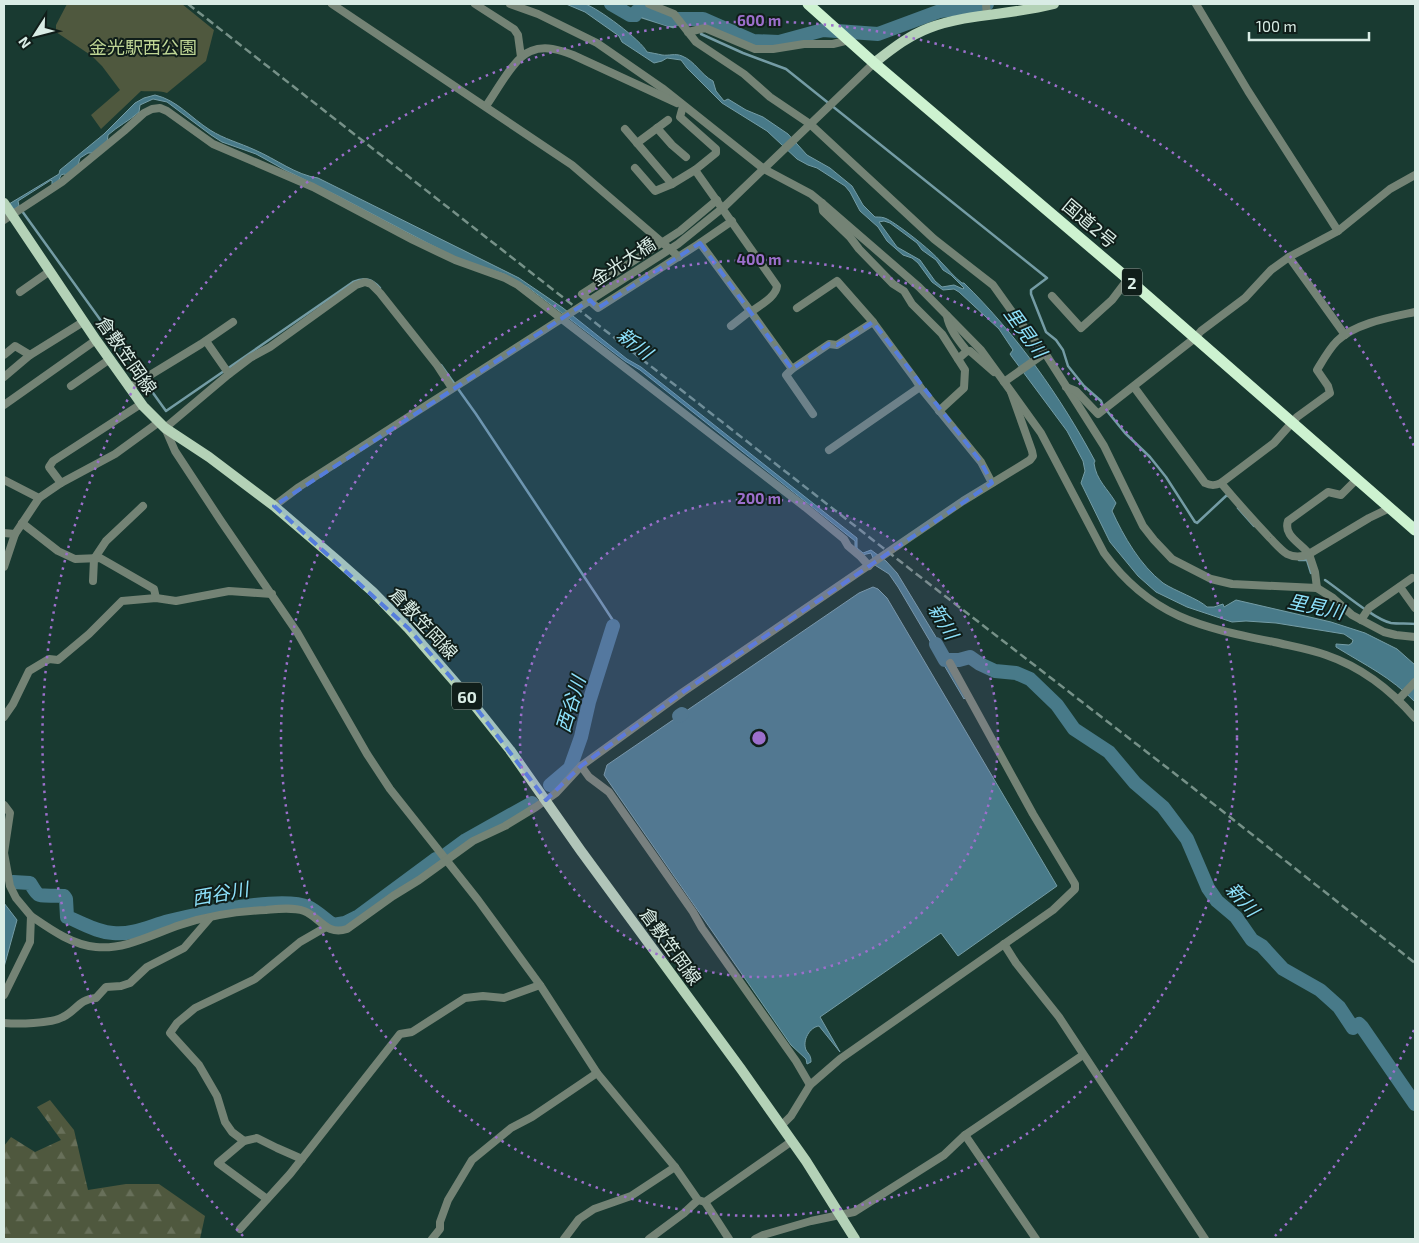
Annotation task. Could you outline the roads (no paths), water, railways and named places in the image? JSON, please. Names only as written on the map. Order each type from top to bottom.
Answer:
[{"type":"highway","name":"国道2号","points":[[808,4],[874,63],[1128,279],[1415,530]]},
{"type":"main road","points":[[874,63],[896,45],[929,28],[987,9],[1026,10],[1054,4]]},
{"type":"main road","name":"倉敷笠岡線","points":[[4,204],[8,218],[50,271],[83,322],[141,404],[162,425],[209,457],[274,506],[373,592],[408,628],[467,696],[546,800],[792,1141],[855,1239]]},
{"type":"street","points":[[332,4],[572,165],[679,257]]},
{"type":"street","points":[[475,4],[514,29],[518,35],[520,57]]},
{"type":"street","points":[[510,4],[538,14],[597,43],[662,88],[683,106],[767,166],[811,194],[919,287],[981,350],[1004,379],[1051,451],[1104,553],[1137,590],[1164,610],[1202,626],[1327,655],[1372,678],[1399,699],[1415,718]]},
{"type":"street","points":[[649,4],[674,14],[696,42],[744,74],[770,97],[810,124],[934,239],[993,285],[1066,387],[1104,446],[1143,526],[1172,559],[1211,580],[1232,584],[1317,588],[1361,620],[1384,632],[1396,636],[1415,636]]},
{"type":"street","points":[[1196,4],[1248,92],[1338,231]]},
{"type":"street","points":[[685,29],[705,28],[755,49],[773,49],[804,44],[833,44],[847,39]]},
{"type":"street","points":[[486,106],[520,57],[531,50],[542,48],[556,49],[573,55],[683,106]]},
{"type":"street","name":"金光大橋","points":[[274,506],[299,487],[678,244],[702,226],[747,186],[874,63]]},
{"type":"street","points":[[635,168],[655,191],[672,184],[716,154],[716,149],[680,117],[683,106]]},
{"type":"street","points":[[8,218],[62,182],[144,113],[160,108],[213,144],[314,187],[413,240],[455,260],[505,278],[518,285],[797,501],[844,539],[848,546],[869,566]]},
{"type":"street","points":[[637,143],[668,120]]},
{"type":"street","points":[[657,128],[686,157]]},
{"type":"street","points":[[625,129],[672,184]]},
{"type":"street","points":[[695,170],[777,286],[777,291],[731,326]]},
{"type":"street","points":[[1066,387],[1076,390],[1098,414],[1195,338],[1201,330],[1245,298],[1271,270],[1289,257],[1338,231],[1390,189],[1415,175]]},
{"type":"street","points":[[717,200],[680,231],[582,294],[598,308],[732,222]]},
{"type":"street","points":[[822,203],[823,211],[893,284],[904,291],[912,304],[942,334],[965,370],[964,388],[939,411]]},
{"type":"street","points":[[700,243],[792,369]]},
{"type":"street","points":[[1289,257],[1345,335]]},
{"type":"street","points":[[20,292],[50,271]]},
{"type":"street","points":[[1052,296],[1081,328],[1112,300],[1128,279]]},
{"type":"street","points":[[797,308],[837,281],[873,322],[916,378],[920,387],[981,462],[992,483]]},
{"type":"street","points":[[4,567],[16,534],[39,498],[60,483],[115,454],[162,425],[226,371],[270,348],[356,285],[364,282],[371,284],[380,293],[455,386]]},
{"type":"street","points":[[1134,387],[1205,482],[1215,486],[1274,443],[1306,409],[1330,392],[1317,370],[1337,341],[1345,335],[1377,321],[1415,312]]},
{"type":"street","points":[[947,314],[952,329],[967,351],[970,351],[1004,379]]},
{"type":"street","points":[[4,377],[30,355],[83,322]]},
{"type":"street","points":[[129,388],[145,380],[233,322]]},
{"type":"street","points":[[813,414],[786,375],[829,344],[836,346],[873,322]]},
{"type":"street","points":[[4,405],[96,340]]},
{"type":"street","points":[[206,341],[226,371]]},
{"type":"street","points":[[4,355],[15,346],[30,355]]},
{"type":"street","points":[[958,358],[967,351]]},
{"type":"street","points":[[1004,379],[1043,354]]},
{"type":"street","points":[[71,386],[110,359]]},
{"type":"street","points":[[830,450],[920,387]]},
{"type":"street","points":[[4,805],[10,813],[4,852],[10,886],[16,898],[31,916],[70,940],[95,947],[127,944],[196,920],[250,911],[287,909],[304,912],[326,927],[339,932],[347,929],[473,841],[505,826],[546,800],[556,793],[581,766],[683,692],[869,566],[892,548],[955,506],[1030,460],[1033,456],[1012,392]]},
{"type":"street","points":[[60,483],[49,467],[53,461],[141,404]]},
{"type":"street","points":[[162,425],[180,459],[308,649],[367,754],[390,789],[478,900],[540,985],[597,1074],[675,1167],[729,1239]]},
{"type":"street","points":[[1317,588],[1315,572],[1309,554],[1288,532],[1286,525],[1288,521],[1328,492],[1341,495],[1357,479]]},
{"type":"street","points":[[4,480],[39,498]]},
{"type":"street","points":[[1221,483],[1257,525],[1288,555],[1296,557],[1309,554],[1369,518],[1390,508]]},
{"type":"street","points":[[93,581],[94,559],[106,541],[143,506]]},
{"type":"street","points":[[22,523],[58,552],[75,559],[100,558],[154,589],[156,598]]},
{"type":"street","points":[[4,533],[16,534]]},
{"type":"street","points":[[1361,620],[1368,610],[1412,578]]},
{"type":"street","points":[[1400,587],[1415,608]]},
{"type":"street","points":[[4,717],[13,704],[29,671],[50,659],[58,660],[89,634],[122,601],[156,598],[176,601],[229,591],[272,594]]},
{"type":"street","points":[[781,1126],[790,1116],[810,1085],[840,1059],[1053,910],[1075,889],[1075,884],[1033,814],[950,663]]},
{"type":"street","points":[[1399,699],[1415,682]]},
{"type":"street","points":[[581,766],[589,777],[609,792],[702,928],[796,1060],[810,1085]]},
{"type":"street","points":[[4,994],[30,942],[31,916]]},
{"type":"street","points":[[4,1022],[19,1024],[62,1018],[86,999],[96,998],[106,987],[130,983],[147,967],[184,948],[209,919]]},
{"type":"street","points":[[244,1141],[232,1132],[225,1122],[217,1096],[199,1064],[170,1033],[177,1023],[195,1008],[254,979],[300,942],[326,927]]},
{"type":"street","points":[[1004,944],[1059,1016],[1205,1239]]},
{"type":"street","points":[[240,1229],[302,1158],[400,1034],[412,1032],[465,998],[483,996],[504,998],[540,985]]},
{"type":"street","points":[[755,1239],[811,1221],[854,1212],[944,1154],[966,1134],[1083,1055]]},
{"type":"street","points":[[432,1239],[440,1229],[440,1222],[448,1200],[472,1160],[511,1128],[532,1117],[597,1074]]},
{"type":"street","points":[[966,1134],[1036,1239]]},
{"type":"street","points":[[267,1199],[218,1163],[244,1141],[257,1138],[302,1158]]},
{"type":"street","points":[[648,1239],[792,1141]]},
{"type":"street","points":[[564,1239],[579,1219],[594,1209],[631,1196],[675,1167]]},
{"type":"water","points":[[583,3],[591,7],[619,25],[637,40],[647,52],[662,55],[679,55],[687,58],[713,81],[716,91],[724,101],[728,99],[746,110],[763,117],[788,134],[807,155],[830,168],[852,186],[863,205],[875,217],[887,219],[907,232],[930,251],[959,281],[964,283],[1020,345],[1052,390],[1095,461],[1095,469],[1100,479],[1116,503],[1112,511],[1127,540],[1147,568],[1163,583],[1207,607],[1223,604],[1224,607],[1236,600],[1331,622],[1365,633],[1397,649],[1415,665],[1415,702],[1387,678],[1336,647],[1336,644],[1349,645],[1352,643],[1353,640],[1344,634],[1276,623],[1232,622],[1187,607],[1156,592],[1138,576],[1110,542],[1081,483],[1085,471],[1083,461],[1067,431],[1010,354],[1013,350],[999,329],[959,292],[954,289],[943,290],[932,282],[918,263],[912,258],[903,255],[887,241],[878,227],[860,211],[845,186],[817,168],[797,159],[767,131],[722,103],[681,60],[667,58],[654,63],[622,42],[619,36],[585,12],[566,4]],"holes":[[[879,222],[890,223],[917,243],[922,250],[936,260],[943,270],[964,288],[954,285],[942,287],[935,281],[920,260],[897,247]]]},
{"type":"water","points":[[155,95],[177,105],[221,136],[255,150],[302,174],[318,178],[519,278],[563,308],[627,359],[641,367],[857,538],[857,548],[863,553],[871,550],[886,561],[897,573],[942,647],[946,663],[966,697],[964,699],[889,574],[870,562],[873,558],[871,553],[862,555],[855,548],[855,541],[640,370],[625,361],[529,288],[504,274],[458,259],[256,154],[222,142],[167,102],[153,99],[140,105],[139,112],[108,135],[107,143],[94,153],[88,153],[80,158],[78,165],[66,175],[61,175],[58,182],[52,186],[51,180],[18,201],[19,206],[4,216],[4,207],[59,174],[60,170],[104,134],[135,103]]},
{"type":"water","points":[[873,587],[878,589],[887,598],[1057,886],[958,956],[941,933],[820,1017],[840,1052],[819,1026],[816,1027],[810,1031],[805,1042],[811,1062],[807,1064],[806,1059],[791,1045],[604,775],[607,765],[859,593]]},
{"type":"water","points":[[4,903],[17,920],[4,967]]},
{"type":"waterway","points":[[611,4],[630,15],[635,15],[637,11],[642,10],[668,19],[703,19],[753,41],[779,42],[823,30],[878,34],[940,11],[987,4]]},
{"type":"waterway","points":[[635,15],[673,27]]},
{"type":"waterway","name":"里見川","points":[[701,34],[743,53],[786,69],[1047,278],[1031,290],[1046,332],[1056,340],[1063,350],[1068,366],[1084,386],[1101,401],[1125,433],[1150,457],[1166,477],[1195,522],[1197,523],[1228,496]]},
{"type":"waterway","points":[[22,211],[166,411],[353,282],[368,280],[380,288]]},
{"type":"waterway","points":[[441,365],[476,414],[597,596],[614,622],[613,626]]},
{"type":"waterway","points":[[1238,508],[1254,526]]},
{"type":"waterway","points":[[1299,560],[1307,560],[1311,573]]},
{"type":"waterway","name":"里見川","points":[[1325,580],[1384,621],[1415,624]]},
{"type":"waterway","name":"西谷川","points":[[550,785],[570,768],[581,737],[589,702],[613,626]]},
{"type":"waterway","name":"新川","points":[[936,644],[945,660],[959,660],[970,657],[995,671],[1016,673],[1030,679],[1057,705],[1074,729],[1109,752],[1135,783],[1163,807],[1187,839],[1208,888],[1217,901],[1236,917],[1252,940],[1262,946],[1283,969],[1320,990],[1339,1007],[1353,1028],[1359,1024],[1362,1027],[1415,1104]]},
{"type":"waterway","name":"西谷川","points":[[447,854],[466,840],[532,803]]},
{"type":"waterway","name":"西谷川","points":[[13,882],[30,883],[40,895],[64,896],[66,899],[67,917],[107,932],[128,933],[169,921],[219,910],[279,903],[308,907],[333,925],[345,923],[359,916],[436,859]]},
{"type":"railway","points":[[188,4],[1415,963]]},
{"type":"park label","name":"金光駅西公園","points":[[143,47]]}]
